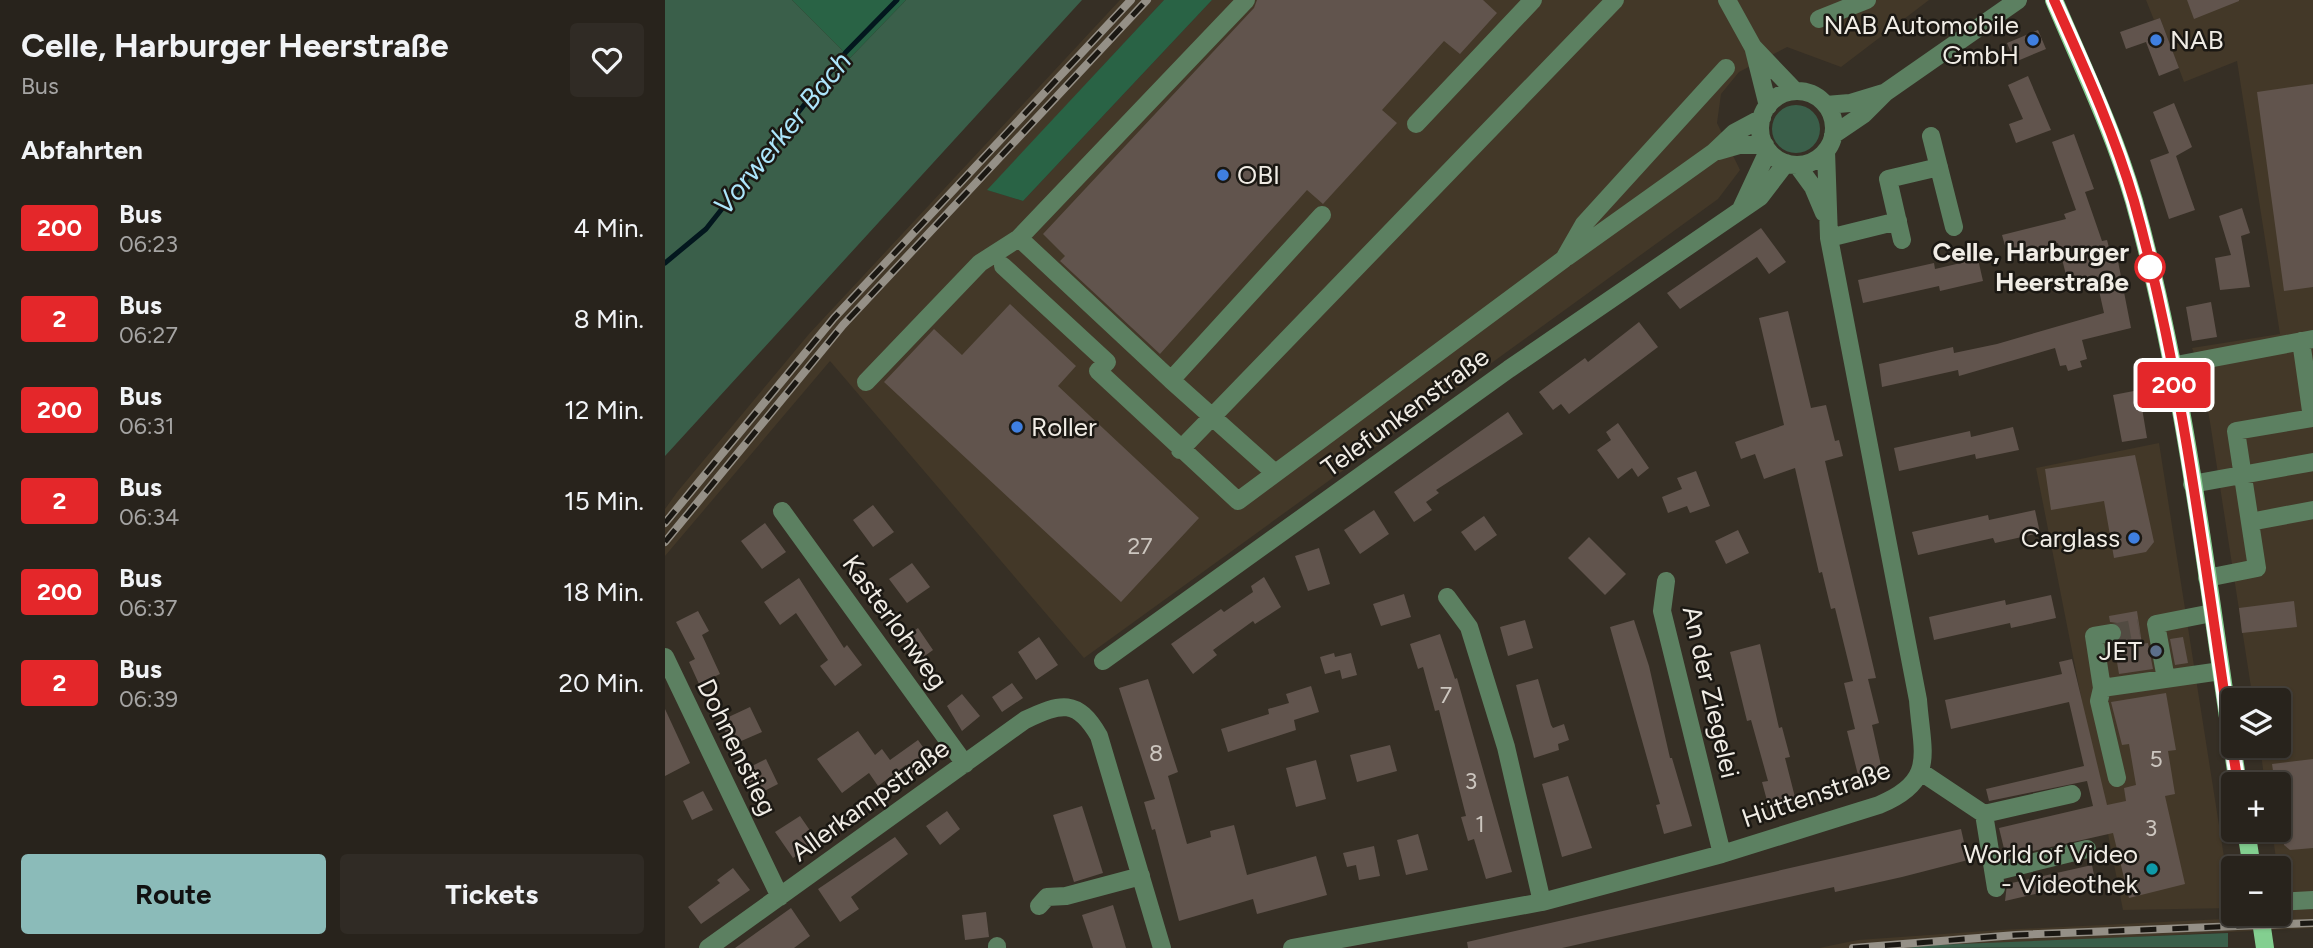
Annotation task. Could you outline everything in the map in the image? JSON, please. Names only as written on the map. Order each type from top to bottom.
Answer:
[{"type":"main road","points":[[2054,0],[2096,97],[2133,198],[2171,366],[2236,772]]},
{"type":"street","points":[[866,382],[979,263],[1019,238],[1246,0]]},
{"type":"street","points":[[1416,124],[1533,0]]},
{"type":"street","points":[[1180,450],[1615,0]]},
{"type":"street","points":[[1727,0],[1753,47],[1795,91],[1817,97],[1831,114],[1826,216]]},
{"type":"street","points":[[1819,19],[1867,0]]},
{"type":"street","name":"Telefunkenstraße","points":[[1103,661],[1509,369],[1665,265],[1760,197],[1792,164],[1818,159],[1830,143],[1886,92],[2012,2]]},
{"type":"street","points":[[1753,47],[1765,112],[1761,136],[1766,148]]},
{"type":"street","points":[[1564,259],[1584,224],[1725,68]]},
{"type":"street","points":[[1003,266],[1107,362],[1098,371],[1238,501],[1564,259],[1714,152],[1734,133],[1765,112],[1775,98],[1795,91]]},
{"type":"street","name":"Telefunkenstraße","points":[[1826,105],[1850,103],[1886,92]]},
{"type":"street","points":[[1931,136],[1954,227]]},
{"type":"street","points":[[1714,152],[1739,145],[1766,148],[1792,164],[1813,187],[1826,216]]},
{"type":"street","name":"Telefunkenstraße","points":[[1741,209],[1766,148]]},
{"type":"street","points":[[1902,240],[1888,179],[1938,167]]},
{"type":"street","points":[[1171,380],[1322,215]]},
{"type":"street","name":"Hüttenstraße","points":[[1292,948],[1542,902],[1722,854],[1890,800],[1913,786],[1921,772],[1918,700],[1826,216]]},
{"type":"street","points":[[1829,238],[1898,221]]},
{"type":"street","points":[[1019,238],[1275,473]]},
{"type":"street","points":[[2171,366],[2307,340],[2312,421],[2236,431],[2257,568],[2207,578]]},
{"type":"street","points":[[2192,484],[2313,462]]},
{"type":"street","points":[[2250,522],[2313,510]]},
{"type":"street","name":"Kasterlohweg","points":[[782,511],[965,764]]},
{"type":"street","name":"An der Ziegelei","points":[[1665,581],[1662,611],[1722,854]]},
{"type":"street","points":[[1447,597],[1469,627],[1506,747],[1542,902]]},
{"type":"street","points":[[2166,679],[2148,626],[2212,613]]},
{"type":"street","points":[[2112,633],[2094,636],[2102,688],[2099,702],[2117,778]]},
{"type":"street","name":"Dohnenstieg","points":[[665,657],[780,897]]},
{"type":"street","points":[[2102,688],[2221,671]]},
{"type":"street","name":"Allerkampstraße","points":[[708,948],[1025,720],[1050,708],[1069,707],[1088,716],[1099,736],[1141,876]]},
{"type":"street","points":[[1921,772],[1984,814],[2072,794]]},
{"type":"street","points":[[1984,814],[1995,880],[2087,849]]},
{"type":"street","points":[[1039,906],[1047,897],[1066,896],[1141,876],[1162,948]]},
{"type":"street","points":[[2291,901],[2313,900]]},
{"type":"shaded area","points":[[1120,0],[1164,0],[988,190],[1023,201],[1212,0],[1929,0],[1841,67],[1787,47],[1739,72],[1721,94],[1717,123],[1740,170],[1718,199],[1084,658],[830,361],[665,556],[665,509],[678,491],[809,334]]},
{"type":"shaded area","points":[[2146,0],[2313,0],[2313,928],[1906,948],[1819,948],[1858,940],[2221,919],[2221,926],[2291,926],[2291,856],[2276,856],[2274,842],[2291,842],[2291,772],[2263,772],[2262,758],[2291,758],[2291,688],[2251,688],[2210,422],[2201,372],[2192,348],[2280,334],[2237,61],[2184,82],[2160,18],[2154,20]]},
{"type":"shaded area","points":[[2159,443],[2224,856],[2221,856],[2221,908],[2123,910],[2036,468]]},
{"type":"green space","points":[[665,0],[792,0],[850,58],[906,0],[1082,0],[665,456]]},
{"type":"green space","points":[[792,0],[906,0],[850,58]]},
{"type":"green space","points":[[1164,0],[1212,0],[1023,201],[987,190]]},
{"type":"green space","points":[[1796,105],[1805,106],[1813,112],[1819,120],[1819,138],[1813,146],[1805,152],[1796,153],[1787,152],[1779,146],[1773,138],[1772,129],[1773,120],[1779,112],[1787,106]]},
{"type":"green space","points":[[2228,933],[2228,947],[1906,948],[1935,945]]},
{"type":"building","name":"OBI","points":[[1257,0],[1483,0],[1497,13],[1460,54],[1444,41],[1382,110],[1397,123],[1323,204],[1307,190],[1160,354],[1060,261],[1065,256],[1043,234],[1254,8]]},
{"type":"building","points":[[2187,0],[2239,0],[2239,1],[2194,19]]},
{"type":"building","points":[[2160,18],[2179,68],[2159,76],[2146,42],[2126,49],[2120,32]]},
{"type":"building","points":[[2038,30],[2046,49],[2015,62],[2007,43]]},
{"type":"building","points":[[2028,76],[2051,130],[2016,143],[2009,124],[2023,119],[2008,85]]},
{"type":"building","points":[[2313,84],[2313,287],[2284,291],[2257,92]]},
{"type":"building","points":[[2174,103],[2192,147],[2176,156],[2195,210],[2169,219],[2150,160],[2169,153],[2153,112]]},
{"type":"building","points":[[2074,134],[2094,189],[2085,192],[2102,241],[2107,240],[2113,263],[2118,261],[2131,328],[2082,340],[2087,359],[2080,361],[2082,367],[2068,371],[2066,365],[2060,366],[2055,348],[1959,376],[1958,370],[1882,387],[1879,364],[1953,347],[1954,353],[1997,344],[2104,313],[2098,286],[2085,289],[2083,279],[2068,283],[2058,243],[2008,256],[2002,235],[2066,219],[2064,214],[2076,210],[2052,142]]},
{"type":"building","points":[[2242,208],[2250,233],[2241,236],[2250,287],[2220,290],[2215,258],[2231,255],[2219,216]]},
{"type":"building","points":[[1761,228],[1786,262],[1769,274],[1757,257],[1680,309],[1667,293]]},
{"type":"building","points":[[1978,259],[1983,281],[1940,291],[1939,286],[1863,303],[1858,280],[1934,263],[1935,269]]},
{"type":"building","points":[[2211,302],[2217,337],[2192,341],[2186,307]]},
{"type":"building","name":"Roller","points":[[1010,304],[1076,366],[1058,386],[1199,518],[1121,602],[884,382],[934,329],[962,355]]},
{"type":"building","points":[[1788,311],[1811,408],[1826,405],[1835,441],[1839,440],[1843,456],[1825,461],[1876,678],[1868,679],[1879,723],[1872,725],[1882,770],[1858,775],[1847,731],[1855,729],[1844,683],[1853,681],[1835,608],[1831,609],[1822,572],[1819,573],[1795,468],[1764,479],[1755,454],[1741,459],[1735,442],[1784,425],[1759,318]]},
{"type":"building","points":[[1639,322],[1658,347],[1569,414],[1561,404],[1553,410],[1539,392],[1585,358],[1588,362]]},
{"type":"building","points":[[2139,390],[2147,438],[2122,442],[2113,395]]},
{"type":"building","points":[[1508,412],[1523,434],[1436,490],[1439,493],[1426,502],[1432,510],[1414,522],[1394,492]]},
{"type":"building","points":[[1618,423],[1649,468],[1638,477],[1632,468],[1618,479],[1597,450],[1611,440],[1606,432]]},
{"type":"building","points":[[2013,427],[2019,450],[1976,459],[1975,454],[1899,471],[1894,448],[1970,431],[1971,437]]},
{"type":"building","points":[[2135,455],[2154,542],[2146,552],[2114,558],[2104,501],[2051,510],[2045,469]]},
{"type":"building","points":[[1696,471],[1710,506],[1690,513],[1687,506],[1668,513],[1662,497],[1682,489],[1677,478]]},
{"type":"building","points":[[873,505],[894,532],[873,547],[853,520]]},
{"type":"building","points":[[1374,510],[1389,534],[1360,554],[1344,530]]},
{"type":"building","points":[[2035,510],[2040,533],[1995,543],[1993,538],[1918,555],[1912,532],[1988,515],[1989,520]]},
{"type":"building","points":[[1484,516],[1497,535],[1475,551],[1461,532]]},
{"type":"building","points":[[765,523],[786,552],[762,569],[741,541]]},
{"type":"building","points":[[1738,530],[1749,553],[1726,564],[1715,541]]},
{"type":"building","points":[[1589,537],[1626,574],[1605,595],[1568,558]]},
{"type":"building","points":[[1319,548],[1330,584],[1308,591],[1295,556]]},
{"type":"building","points":[[912,563],[930,587],[907,603],[889,579]]},
{"type":"building","points":[[1264,577],[1281,607],[1255,624],[1253,621],[1213,650],[1217,655],[1193,674],[1171,644],[1221,609],[1224,612],[1253,592],[1251,586]]},
{"type":"building","points":[[799,578],[844,648],[847,645],[862,665],[835,686],[820,666],[828,660],[796,613],[780,625],[764,602]]},
{"type":"building","points":[[1404,594],[1411,617],[1381,626],[1373,604]]},
{"type":"building","points":[[2051,595],[2056,618],[2011,628],[2010,623],[1934,640],[1929,617],[2005,600],[2006,605]]},
{"type":"building","points":[[2294,601],[2297,627],[2242,633],[2239,608]]},
{"type":"building","points":[[698,611],[709,631],[702,635],[720,674],[699,684],[689,662],[695,659],[676,622]]},
{"type":"building","points":[[2137,611],[2142,644],[2148,643],[2153,669],[2119,674],[2114,644],[2122,638],[2123,630],[2117,623],[2110,622],[2109,616]]},
{"type":"building","points":[[1525,620],[1533,648],[1508,656],[1500,627]]},
{"type":"building","points":[[1634,620],[1649,666],[1670,758],[1692,826],[1664,834],[1656,805],[1660,804],[1610,627]]},
{"type":"building","points":[[918,628],[933,650],[915,663],[906,650],[910,648],[903,639]]},
{"type":"building","points":[[1440,634],[1455,679],[1457,678],[1512,872],[1486,879],[1474,839],[1468,841],[1461,817],[1466,816],[1439,710],[1435,711],[1423,667],[1418,669],[1410,644]]},
{"type":"building","points":[[1039,637],[1058,665],[1036,680],[1018,652]]},
{"type":"building","points":[[2183,637],[2188,663],[2175,665],[2170,639]]},
{"type":"building","points":[[1760,644],[1779,728],[1782,727],[1790,757],[1785,758],[1796,801],[1769,808],[1762,782],[1768,781],[1751,720],[1747,721],[1730,652]]},
{"type":"building","points":[[1334,653],[1335,657],[1351,653],[1357,675],[1342,679],[1340,670],[1325,674],[1320,657]]},
{"type":"building","points":[[2072,659],[2107,805],[2126,801],[2124,788],[2136,785],[2129,744],[2122,745],[2111,702],[2166,693],[2176,750],[2168,751],[2175,794],[2165,796],[2185,884],[2129,898],[2113,833],[2006,857],[1999,828],[2093,806],[2087,781],[1989,801],[1986,789],[2084,766],[2069,702],[1951,729],[1945,700],[2062,674],[2059,662]]},
{"type":"building","points":[[1148,679],[1178,772],[1168,776],[1187,844],[1211,837],[1210,831],[1234,825],[1247,875],[1316,856],[1327,895],[1257,914],[1253,899],[1179,921],[1155,829],[1152,830],[1144,802],[1155,799],[1119,688]]},
{"type":"building","points":[[1538,679],[1551,725],[1553,728],[1564,724],[1569,740],[1558,744],[1559,750],[1534,758],[1516,685]]},
{"type":"building","points":[[1012,683],[1023,698],[1002,712],[992,697]]},
{"type":"building","points":[[1311,686],[1319,712],[1294,720],[1296,730],[1228,752],[1221,729],[1269,714],[1268,709],[1289,703],[1286,694]]},
{"type":"building","points":[[962,694],[980,716],[962,731],[947,706]]},
{"type":"building","points":[[750,707],[762,732],[732,745],[720,721]]},
{"type":"building","points":[[665,709],[690,763],[665,776]]},
{"type":"building","points":[[858,731],[875,755],[882,749],[890,760],[918,740],[932,760],[912,774],[906,765],[878,786],[869,773],[842,793],[817,759]]},
{"type":"building","points":[[1390,745],[1397,771],[1357,782],[1350,755]]},
{"type":"building","points":[[766,759],[778,784],[753,797],[740,772]]},
{"type":"building","points":[[2313,759],[2313,848],[2290,850],[2284,845],[2284,842],[2291,842],[2291,772],[2273,772],[2272,764]]},
{"type":"building","points":[[1316,760],[1326,799],[1296,807],[1286,768]]},
{"type":"building","points":[[1568,776],[1592,848],[1562,857],[1542,784]]},
{"type":"building","points":[[703,791],[713,810],[692,820],[683,801]]},
{"type":"building","points":[[1082,806],[1103,873],[1074,882],[1053,815]]},
{"type":"building","points":[[947,811],[960,829],[940,845],[926,826]]},
{"type":"building","points":[[800,816],[818,842],[793,858],[775,832]]},
{"type":"building","points":[[1961,829],[1968,860],[1902,877],[1835,892],[1834,887],[1562,948],[1468,948],[1467,942]]},
{"type":"building","points":[[1418,834],[1428,870],[1406,875],[1397,840]]},
{"type":"building","points":[[895,837],[908,854],[851,897],[859,909],[840,922],[818,889]]},
{"type":"building","points":[[1374,846],[1380,876],[1359,880],[1356,865],[1347,867],[1343,853]]},
{"type":"building","points":[[2092,865],[2095,880],[2005,901],[2007,884]]},
{"type":"building","points":[[733,868],[750,890],[701,924],[688,907],[720,883],[717,880]]},
{"type":"building","points":[[1113,905],[1126,948],[1093,948],[1082,915]]},
{"type":"building","points":[[791,908],[810,936],[794,948],[735,948]]},
{"type":"building","points":[[986,912],[989,937],[965,940],[962,915]]},
{"type":"waterway","name":"Vorwerker Bach","points":[[665,263],[706,229],[846,52],[897,0]]},
{"type":"tunnel","points":[[2112,633],[2139,628]]},
{"type":"railway","points":[[665,523],[834,318],[1131,0]]},
{"type":"railway","points":[[665,542],[843,325],[1147,0]]},
{"type":"railway","points":[[1853,948],[2016,935],[2313,923]]},
{"type":"bus line","name":"200","points":[[2054,0],[2096,97],[2133,198],[2153,278],[2197,515],[2236,772]]},
{"type":"place","name":"NAB Automobile GmbH","points":[[2033,40]]},
{"type":"place","name":"NAB","points":[[2156,40]]},
{"type":"place","name":"OBI","points":[[1223,175]]},
{"type":"place","name":"Celle, Harburger Heerstraße","points":[[2150,267]]},
{"type":"place","name":"Roller","points":[[1017,427]]},
{"type":"place","name":"Carglass","points":[[2134,538]]},
{"type":"place","name":"JET","points":[[2156,651]]},
{"type":"place","name":"World of Video - Videothek","points":[[2152,869]]}]
